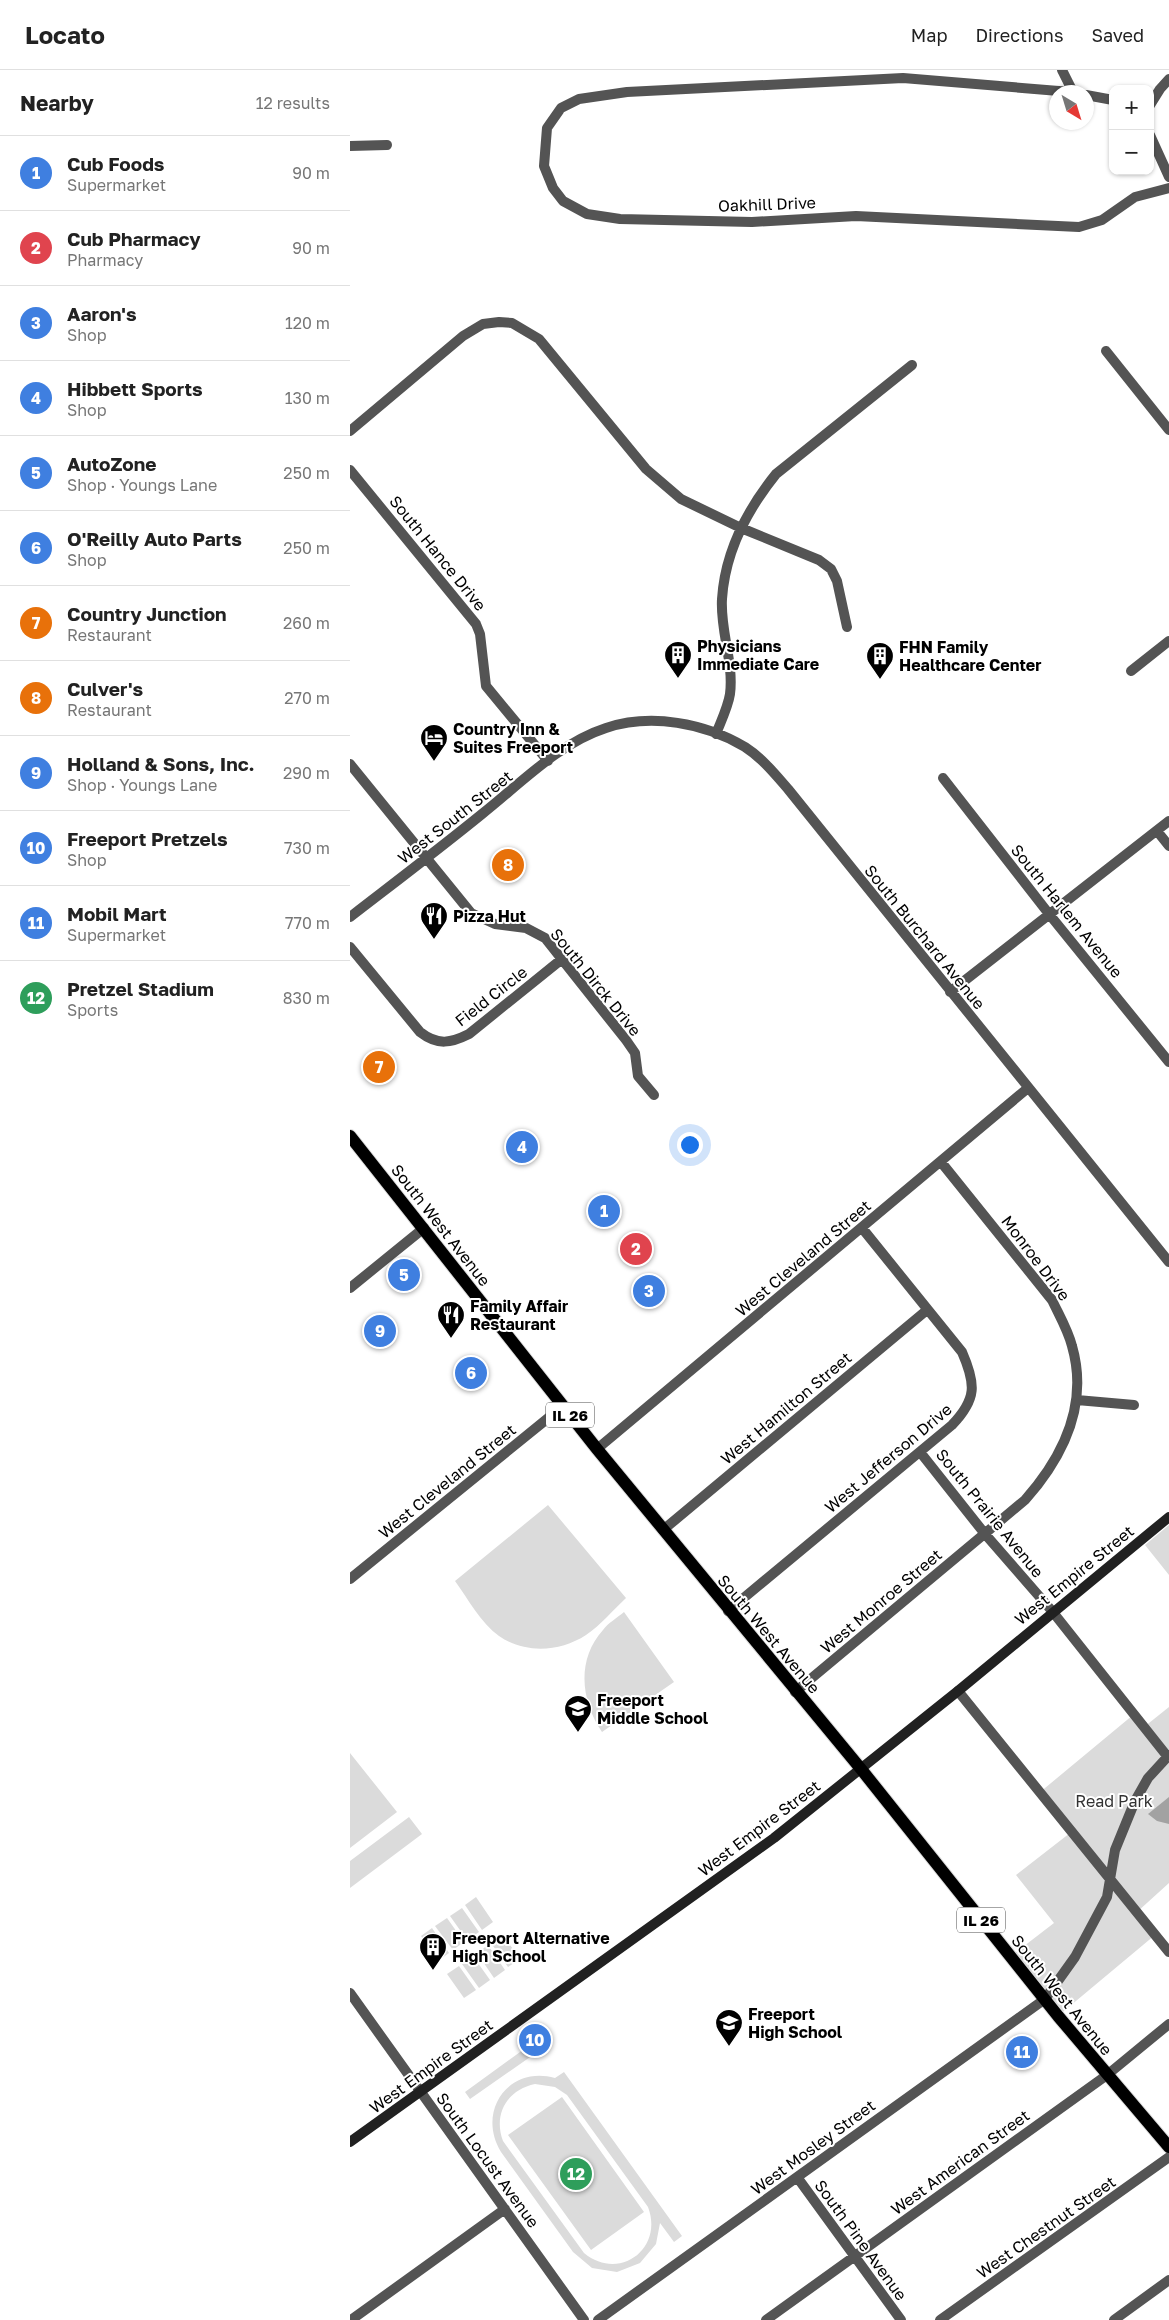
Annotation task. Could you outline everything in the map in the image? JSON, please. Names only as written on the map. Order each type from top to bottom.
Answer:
[{"type":"main road","name":"South West Avenue","points":[[350,1136],[597,1449],[728,1611],[860,1770],[1107,2075],[1169,2147]]},
{"type":"main road","name":"West Empire Street","points":[[350,2142],[774,1838],[958,1691],[1052,1611],[1169,1517]]},
{"type":"street","points":[[1062,70],[1069,85]]},
{"type":"street","name":"Oakhill Drive","points":[[1049,90],[903,78],[627,92],[579,98],[561,108],[546,128],[544,166],[553,188],[563,201],[587,214],[620,219],[752,222],[856,216],[1079,227],[1102,220],[1135,197],[1169,188]]},
{"type":"street","points":[[1154,99],[1169,79]]},
{"type":"street","points":[[1094,96],[1109,99]]},
{"type":"street","points":[[1154,144],[1169,177]]},
{"type":"street","points":[[350,146],[387,145]]},
{"type":"street","points":[[350,431],[463,336],[482,324],[512,323],[540,339],[646,469],[681,499],[741,528],[819,560],[831,568],[837,581],[847,627]]},
{"type":"street","points":[[1106,351],[1169,430]]},
{"type":"street","points":[[716,734],[730,695],[722,598],[741,528],[758,496],[776,474],[912,365]]},
{"type":"street","name":"South Hance Drive","points":[[350,470],[476,624],[480,634],[486,686],[548,761]]},
{"type":"street","points":[[1131,671],[1169,641]]},
{"type":"street","name":"South Burchard Avenue","points":[[606,728],[639,721],[670,722],[716,734],[746,748],[769,767],[1169,1262]]},
{"type":"street","name":"West South Street","points":[[350,917],[427,859],[548,761],[569,747],[606,728]]},
{"type":"street","name":"South Dirck Drive","points":[[350,764],[472,913],[495,924],[526,928],[545,938],[626,1040],[635,1053],[638,1076],[654,1095]]},
{"type":"street","name":"South Harlem Avenue","points":[[943,778],[1049,914],[1169,1062]]},
{"type":"street","points":[[950,992],[1169,821]]},
{"type":"street","points":[[1157,831],[1169,846]]},
{"type":"street","name":"Field Circle","points":[[350,947],[411,1022],[428,1038],[439,1042],[454,1042],[469,1034],[562,959]]},
{"type":"street","name":"West Cleveland Street","points":[[597,1449],[1028,1088]]},
{"type":"street","name":"Monroe Drive","points":[[941,1162],[1052,1300],[1072,1347],[1077,1400],[1062,1451],[1046,1476],[1026,1500],[985,1534]]},
{"type":"street","points":[[350,1288],[424,1228]]},
{"type":"street","name":"West Jefferson Drive","points":[[728,1611],[920,1452],[965,1412],[972,1393],[971,1374],[962,1352],[862,1228]]},
{"type":"street","name":"West Hamilton Street","points":[[663,1530],[928,1310]]},
{"type":"street","points":[[1077,1400],[1134,1405]]},
{"type":"street","name":"West Cleveland Street","points":[[350,1579],[563,1406]]},
{"type":"street","name":"South Prairie Avenue","points":[[920,1452],[985,1534],[1052,1611],[1168,1756]]},
{"type":"street","name":"West Monroe Street","points":[[795,1692],[985,1534]]},
{"type":"street","points":[[958,1691],[1169,1952]]},
{"type":"street","points":[[1045,1999],[1074,1956],[1107,1896],[1115,1850],[1135,1801],[1148,1778],[1168,1756]]},
{"type":"street","name":"South Locust Avenue","points":[[350,1993],[584,2320]]},
{"type":"street","name":"West Mosley Street","points":[[598,2320],[1045,1999]]},
{"type":"street","name":"West American Street","points":[[766,2320],[1107,2075],[1169,2024]]},
{"type":"street","name":"West Chestnut Street","points":[[940,2320],[1169,2158]]},
{"type":"street","name":"South Pine Avenue","points":[[797,2177],[901,2320]]},
{"type":"street","points":[[351,2320],[505,2209]]},
{"type":"street","points":[[1114,2320],[1169,2280]]},
{"type":"green space","points":[[548,1505],[626,1598],[597,1627],[586,1635],[565,1645],[542,1649],[520,1646],[509,1642],[492,1631],[455,1581]]},
{"type":"green space","points":[[1169,1525],[1169,1575],[1145,1545]]},
{"type":"green space","points":[[624,1612],[674,1682],[602,1732],[595,1720],[586,1694],[585,1667],[588,1654],[594,1642],[607,1625]]},
{"type":"green space","name":"Read Park","points":[[1169,1707],[1169,1883],[1137,1912],[1155,1935],[1058,2016],[1010,1957],[1054,1923],[1016,1875],[1070,1833],[1039,1793],[1133,1715],[1144,1727]]},
{"type":"green space","points":[[350,1753],[397,1812],[350,1848]]},
{"type":"green space","points":[[409,1817],[422,1834],[350,1888],[350,1861]]},
{"type":"green space","points":[[476,1897],[493,1922],[482,1930],[465,1905]]},
{"type":"green space","points":[[462,1908],[479,1932],[467,1940],[450,1916]]},
{"type":"green space","points":[[447,1918],[464,1942],[453,1950],[435,1926]]},
{"type":"green space","points":[[432,1928],[449,1953],[438,1961],[421,1936]]},
{"type":"green space","points":[[503,1935],[520,1959],[508,1967],[491,1943]]},
{"type":"green space","points":[[488,1945],[505,1970],[494,1978],[477,1953]]},
{"type":"green space","points":[[473,1956],[490,1980],[479,1988],[462,1964]]},
{"type":"green space","points":[[459,1966],[476,1990],[464,1998],[447,1974]]},
{"type":"green space","points":[[527,2047],[533,2055],[470,2099],[465,2092]]},
{"type":"green space","points":[[564,2072],[682,2236],[674,2242],[660,2223],[656,2244],[640,2263],[617,2272],[592,2268],[573,2252],[501,2152],[494,2137],[492,2121],[495,2107],[501,2095],[511,2085],[524,2078],[538,2076],[555,2078]],"holes":[[[535,2084],[555,2087],[567,2095],[648,2207],[651,2222],[650,2236],[644,2248],[635,2257],[624,2262],[611,2264],[597,2261],[584,2253],[503,2141],[500,2131],[501,2113],[510,2098],[525,2087]]]},
{"type":"green space","points":[[562,2097],[644,2212],[591,2250],[508,2135]]},
{"type":"shaded area","points":[[1169,1797],[1169,1824],[1157,1821],[1148,1814]]},
{"type":"place","name":"Physicians Immediate Care","points":[[678,679]]},
{"type":"place","name":"FHN Family Healthcare Center","points":[[880,680]]},
{"type":"place","name":"Country Inn & Suites Freeport","points":[[434,762]]},
{"type":"place","name":"Culver's","points":[[508,865]]},
{"type":"place","name":"Pizza Hut","points":[[434,940]]},
{"type":"place","name":"Country Junction","points":[[379,1067]]},
{"type":"place","name":"Hibbett Sports","points":[[522,1147]]},
{"type":"place","name":"Cub Foods","points":[[604,1211]]},
{"type":"place","name":"Cub Pharmacy","points":[[636,1249]]},
{"type":"place","name":"AutoZone","points":[[404,1275]]},
{"type":"place","name":"Aaron's","points":[[649,1291]]},
{"type":"place","name":"Holland & Sons, Inc.","points":[[380,1331]]},
{"type":"place","name":"Family Affair Restaurant","points":[[451,1339]]},
{"type":"place","name":"O'Reilly Auto Parts","points":[[471,1373]]},
{"type":"place","name":"Freeport Middle School","points":[[578,1733]]},
{"type":"place","name":"Freeport Alternative High School","points":[[433,1971]]},
{"type":"place","name":"Freeport Pretzels","points":[[535,2040]]},
{"type":"place","name":"Freeport High School","points":[[729,2047]]},
{"type":"place","name":"Mobil Mart","points":[[1022,2052]]},
{"type":"place","name":"Pretzel Stadium","points":[[576,2174]]}]
